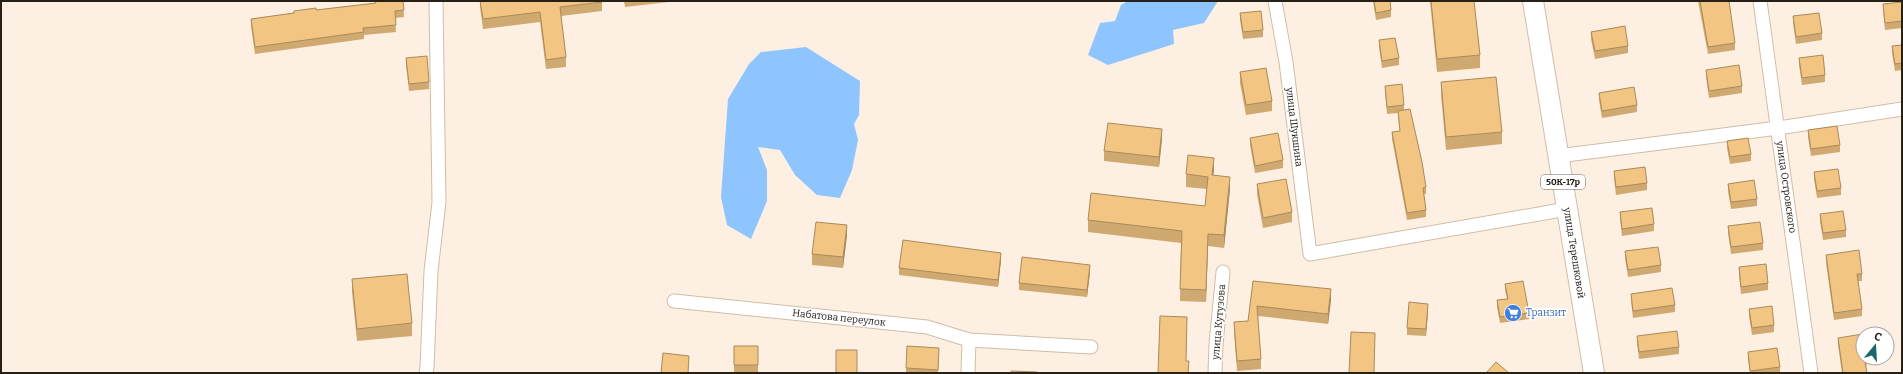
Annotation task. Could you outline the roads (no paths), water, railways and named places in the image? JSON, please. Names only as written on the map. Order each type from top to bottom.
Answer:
[{"type":"main road","name":"улица Терешковой","points":[[1533,1],[1592,369]]},
{"type":"street","points":[[426,373],[431,271],[438,202],[436,1]]},
{"type":"street","name":"улица Шукшина","points":[[1275,1],[1286,62],[1310,254],[1567,210]]},
{"type":"street","name":"улица Островского","points":[[1760,1],[1811,373]]},
{"type":"street","points":[[1558,156],[1778,128],[1902,109]]},
{"type":"street","name":"улица Кутузова","points":[[1215,373],[1216,344],[1223,272]]},
{"type":"street","name":"Набатова переулок","points":[[674,301],[927,327],[969,340],[1091,347]]},
{"type":"street","points":[[968,373],[969,340]]},
{"type":"water","points":[[1128,1],[1218,1],[1204,23],[1173,30],[1174,44],[1108,65],[1088,55],[1100,23],[1115,21],[1121,5]]},
{"type":"water","points":[[806,47],[860,81],[859,115],[854,124],[858,140],[852,170],[840,198],[817,195],[795,175],[780,150],[758,147],[767,170],[767,201],[751,239],[727,225],[721,197],[728,99],[749,64],[761,52]]},
{"type":"place","name":"Транзит","points":[[1513,313]]}]
